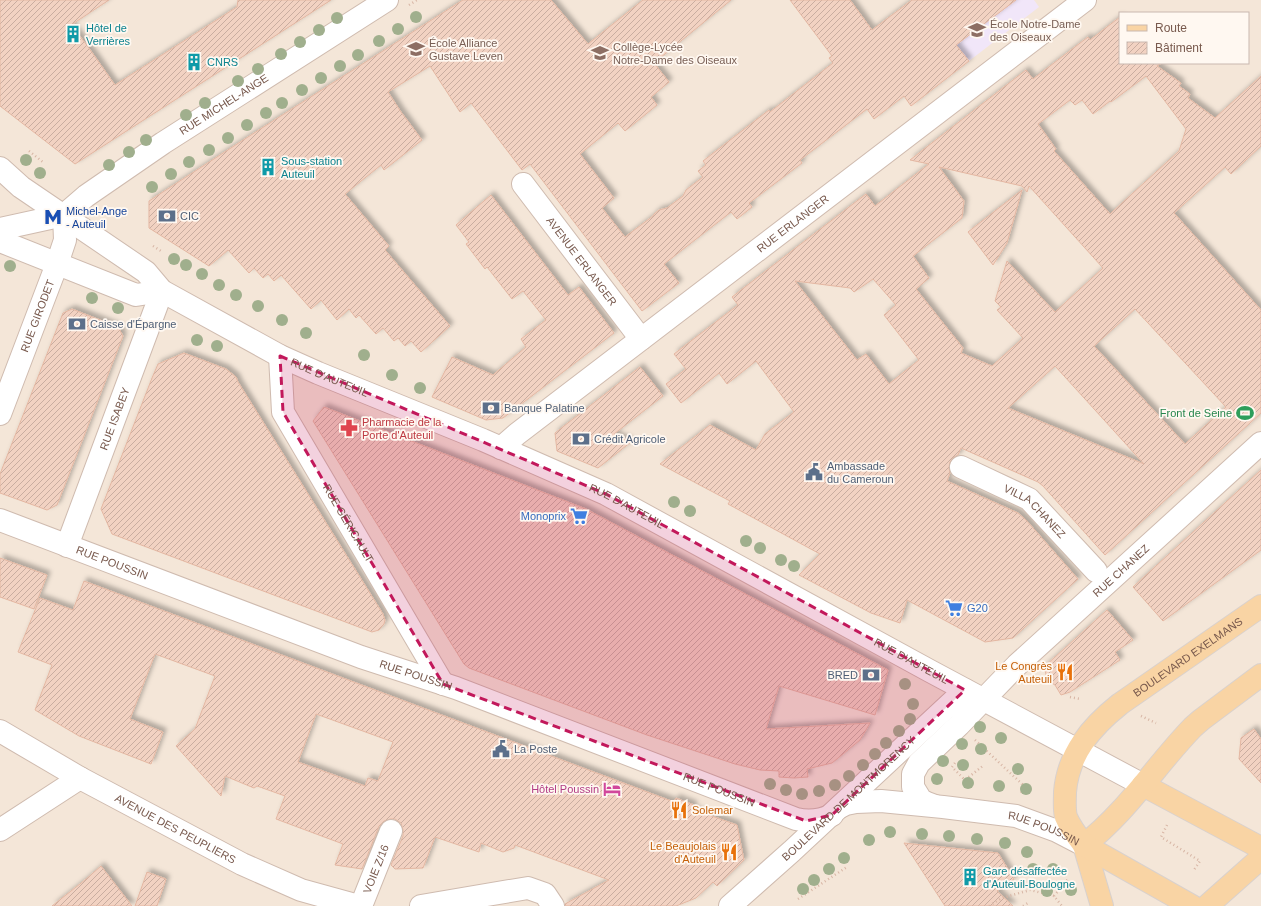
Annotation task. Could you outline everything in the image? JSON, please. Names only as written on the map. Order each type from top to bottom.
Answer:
[{"type":"main road","name":"BOULEVARD EXELMANS","points":[[1084,845],[1074,832],[1066,816],[1064,804],[1066,780],[1070,767],[1091,731],[1115,708],[1261,606]]},
{"type":"main road","points":[[1084,845],[1109,824],[1125,807],[1185,735],[1201,720],[1261,675]]},
{"type":"main road","points":[[1143,785],[1261,848]]},
{"type":"main road","points":[[1084,845],[1102,906]]},
{"type":"main road","points":[[1084,845],[1192,906]]},
{"type":"main road","points":[[1207,906],[1261,858]]},
{"type":"street","name":"RUE MICHEL-ANGE","points":[[64,215],[86,196],[163,143],[387,0]]},
{"type":"street","name":"RUE ERLANGER","points":[[501,448],[517,434],[1085,0]]},
{"type":"street","name":"RUE D'AUTEUIL","points":[[0,168],[21,187],[146,272],[162,291],[280,356],[501,448],[606,494],[974,695],[1143,785]]},
{"type":"street","name":"AVENUE ERLANGER","points":[[523,184],[641,339]]},
{"type":"street","points":[[0,230],[64,215]]},
{"type":"street","name":"RUE GIRODET","points":[[0,414],[65,240],[64,215]]},
{"type":"street","points":[[0,241],[136,295],[162,291]]},
{"type":"street","name":"RUE ISABEY","points":[[67,546],[162,291]]},
{"type":"street","name":"RUE GÉRICAULT","points":[[280,356],[283,412],[443,684]]},
{"type":"street","name":"RUE CHANEZ","points":[[974,695],[1017,665],[1261,443]]},
{"type":"street","name":"VILLA CHANEZ","points":[[961,467],[1029,499],[1096,571]]},
{"type":"street","name":"RUE POUSSIN","points":[[0,520],[361,657],[443,684],[796,819],[806,821],[817,820],[850,803],[872,801],[935,806],[1016,816],[1057,831],[1084,845]]},
{"type":"street","points":[[935,806],[921,800],[915,792],[913,788],[913,779],[915,770],[974,695]]},
{"type":"street","name":"BOULEVARD DE MONTMORENCY","points":[[730,906],[835,812],[974,695]]},
{"type":"street","name":"AVENUE DES PEUPLIERS","points":[[0,731],[80,778],[242,864],[300,890],[360,906]]},
{"type":"street","points":[[0,830],[80,778]]},
{"type":"street","name":"VOIE Z/16","points":[[360,906],[391,831]]},
{"type":"street","points":[[421,906],[528,888],[545,894],[553,906]]},
{"type":"path","points":[[29,151],[44,163]]},
{"type":"path","points":[[1070,697],[1080,699]]},
{"type":"path","points":[[1141,716],[1156,722]]},
{"type":"path","points":[[973,738],[1022,784],[1021,795]]},
{"type":"path","points":[[956,762],[952,768],[964,780],[984,765]]},
{"type":"path","points":[[1167,825],[1161,836],[1200,861],[1194,870]]},
{"type":"path","points":[[798,899],[847,867]]},
{"type":"path","points":[[1054,896],[1069,878]]},
{"type":"path","points":[[989,906],[1002,898],[1030,890],[1054,896],[1062,906]]},
{"type":"path","points":[[1023,906],[1028,903]]},
{"type":"highlighted area","points":[[280,356],[606,494],[965,690],[832,815],[806,821],[443,684],[283,412]]},
{"type":"shaded area","points":[[0,0],[1261,0],[1261,906],[0,906]]},
{"type":"shaded area","name":"École Notre-Dame des Oiseaux","points":[[921,0],[1034,0],[1039,7],[969,61]]},
{"type":"building","points":[[0,0],[109,0],[71,25],[115,85],[237,7],[238,0],[331,0],[75,164],[0,106]]},
{"type":"building","points":[[463,0],[551,0],[588,44],[643,0],[731,0],[654,63],[669,82],[651,97],[657,105],[625,131],[618,123],[580,154],[614,198],[602,208],[625,237],[659,210],[667,208],[683,196],[686,190],[703,177],[698,171],[706,165],[703,161],[769,110],[770,112],[833,63],[829,58],[832,56],[790,0],[850,0],[872,30],[912,0],[1016,0],[956,45],[969,61],[911,106],[904,96],[874,119],[867,109],[800,160],[802,163],[749,203],[752,207],[737,219],[731,212],[664,264],[679,283],[642,311],[530,164],[522,170],[471,103],[460,112],[430,66],[388,92],[422,140],[384,170],[381,165],[345,194],[389,246],[385,250],[450,326],[421,352],[411,341],[405,346],[398,338],[394,341],[383,328],[376,334],[359,315],[356,318],[349,309],[337,320],[321,300],[311,309],[281,275],[274,281],[268,274],[263,278],[254,268],[249,273],[228,250],[209,266],[149,228],[149,201]]},
{"type":"building","points":[[1119,18],[1119,64],[1160,64],[1157,66],[1181,83],[1179,86],[1190,94],[1188,98],[1215,118],[1261,76],[1261,146],[1231,174],[1225,167],[1174,213],[1261,310],[1261,413],[1105,555],[1038,482],[961,448],[958,455],[950,462],[950,473],[947,481],[1018,513],[1026,520],[1078,579],[1013,638],[985,642],[907,600],[900,623],[871,613],[799,575],[820,554],[728,504],[730,501],[660,464],[710,425],[756,450],[765,434],[794,412],[756,361],[727,384],[719,373],[681,403],[666,384],[686,369],[674,354],[738,305],[732,297],[866,194],[875,206],[929,164],[910,160],[1026,70],[1033,79],[1088,37],[1090,40]],"holes":[[[1146,76],[1186,129],[1179,151],[1110,214],[1054,151],[1056,149],[1038,124],[1070,100],[1075,105],[1082,100],[1093,114]],[[939,167],[1022,186],[1027,192],[1029,186],[1103,268],[1055,312],[1007,261],[995,301],[1001,307],[997,310],[1023,338],[992,366],[961,353],[963,348],[916,289],[929,278],[913,256],[962,218],[964,201]],[[873,279],[896,305],[884,315],[919,360],[889,384],[866,354],[857,360],[795,281],[850,288],[854,292]],[[1135,309],[1226,407],[1185,444],[1094,346]],[[1055,366],[1144,464],[1008,408]]]},
{"type":"building","points":[[1022,190],[1007,243],[993,265],[968,232]]},
{"type":"building","points":[[491,195],[568,295],[579,287],[614,333],[503,418],[486,420],[432,397],[452,357],[493,375],[526,347],[521,339],[546,320],[523,291],[512,299],[487,267],[485,269],[466,244],[469,242],[456,225]]},
{"type":"building","points":[[72,309],[118,327],[123,336],[57,505],[47,510],[0,493],[0,474],[63,313]]},
{"type":"building","points":[[184,353],[226,369],[236,377],[383,614],[385,620],[384,624],[379,630],[372,632],[112,534],[101,509],[152,378],[158,364]]},
{"type":"building","points":[[640,367],[663,396],[614,434],[631,442],[598,468],[557,451],[555,433]]},
{"type":"building","points":[[324,407],[586,509],[888,670],[875,715],[779,686],[766,729],[870,723],[860,740],[832,763],[807,769],[808,777],[779,777],[779,771],[760,770],[735,764],[647,735],[469,668],[464,664],[313,421]]},
{"type":"building","points":[[1261,470],[1261,550],[1163,621],[1133,587]]},
{"type":"building","points":[[0,558],[47,575],[34,609],[0,597]]},
{"type":"building","points":[[84,581],[674,802],[676,798],[694,805],[692,809],[737,825],[744,860],[717,886],[713,882],[696,898],[676,906],[565,906],[565,904],[609,880],[515,845],[514,848],[503,852],[481,843],[479,852],[435,837],[423,868],[395,869],[391,865],[403,836],[403,830],[401,823],[395,819],[390,819],[384,821],[379,826],[362,869],[335,865],[343,844],[276,819],[285,796],[257,786],[254,788],[225,776],[221,796],[176,746],[195,729],[215,676],[155,654],[130,719],[163,732],[151,764],[79,736],[35,710],[52,665],[18,652],[40,598],[73,610]],"holes":[[[316,714],[393,742],[378,781],[368,778],[365,786],[298,762]]]},
{"type":"building","points":[[1107,610],[1133,640],[1115,652],[1120,660],[1070,692],[1061,695],[1055,685],[1047,678],[1044,667]]},
{"type":"building","points":[[1254,729],[1261,739],[1261,783],[1239,759],[1241,738]]},
{"type":"building","points":[[904,843],[998,853],[1014,879],[997,891],[1013,906],[945,906]]},
{"type":"building","points":[[101,866],[132,906],[52,906],[85,880]]},
{"type":"building","points":[[147,872],[166,879],[157,906],[135,906]]},
{"type":"place","name":"École Notre-Dame des Oiseaux","points":[[977,30]]},
{"type":"place","name":"Hôtel de Verrières","points":[[73,34]]},
{"type":"place","name":"École Alliance Gustave Leven","points":[[416,49]]},
{"type":"place","name":"Collège-Lycée Notre-Dame des Oiseaux","points":[[600,53]]},
{"type":"place","name":"CNRS","points":[[194,62]]},
{"type":"place","name":"Sous-station Auteuil","points":[[268,167]]},
{"type":"place","name":"CIC","points":[[167,216]]},
{"type":"place","name":"Michel-Ange - Auteuil","points":[[53,217]]},
{"type":"place","name":"Caisse d'Épargne","points":[[77,324]]},
{"type":"place","name":"Banque Palatine","points":[[491,408]]},
{"type":"place","name":"Front de Seine","points":[[1245,413]]},
{"type":"place","name":"Pharmacie de la Porte d'Auteuil","points":[[349,428]]},
{"type":"place","name":"Crédit Agricole","points":[[581,439]]},
{"type":"place","name":"Ambassade du Cameroun","points":[[814,472]]},
{"type":"place","name":"Monoprix","points":[[579,516]]},
{"type":"place","name":"G20","points":[[954,608]]},
{"type":"place","name":"Le Congrès Auteuil","points":[[1065,672]]},
{"type":"place","name":"BRED","points":[[871,675]]},
{"type":"place","name":"La Poste","points":[[501,749]]},
{"type":"place","name":"Hôtel Poussin","points":[[612,789]]},
{"type":"place","name":"Solemar","points":[[679,810]]},
{"type":"place","name":"Le Beaujolais d'Auteuil","points":[[729,852]]},
{"type":"place","name":"Gare désaffectée d'Auteuil-Boulogne","points":[[970,877]]}]
